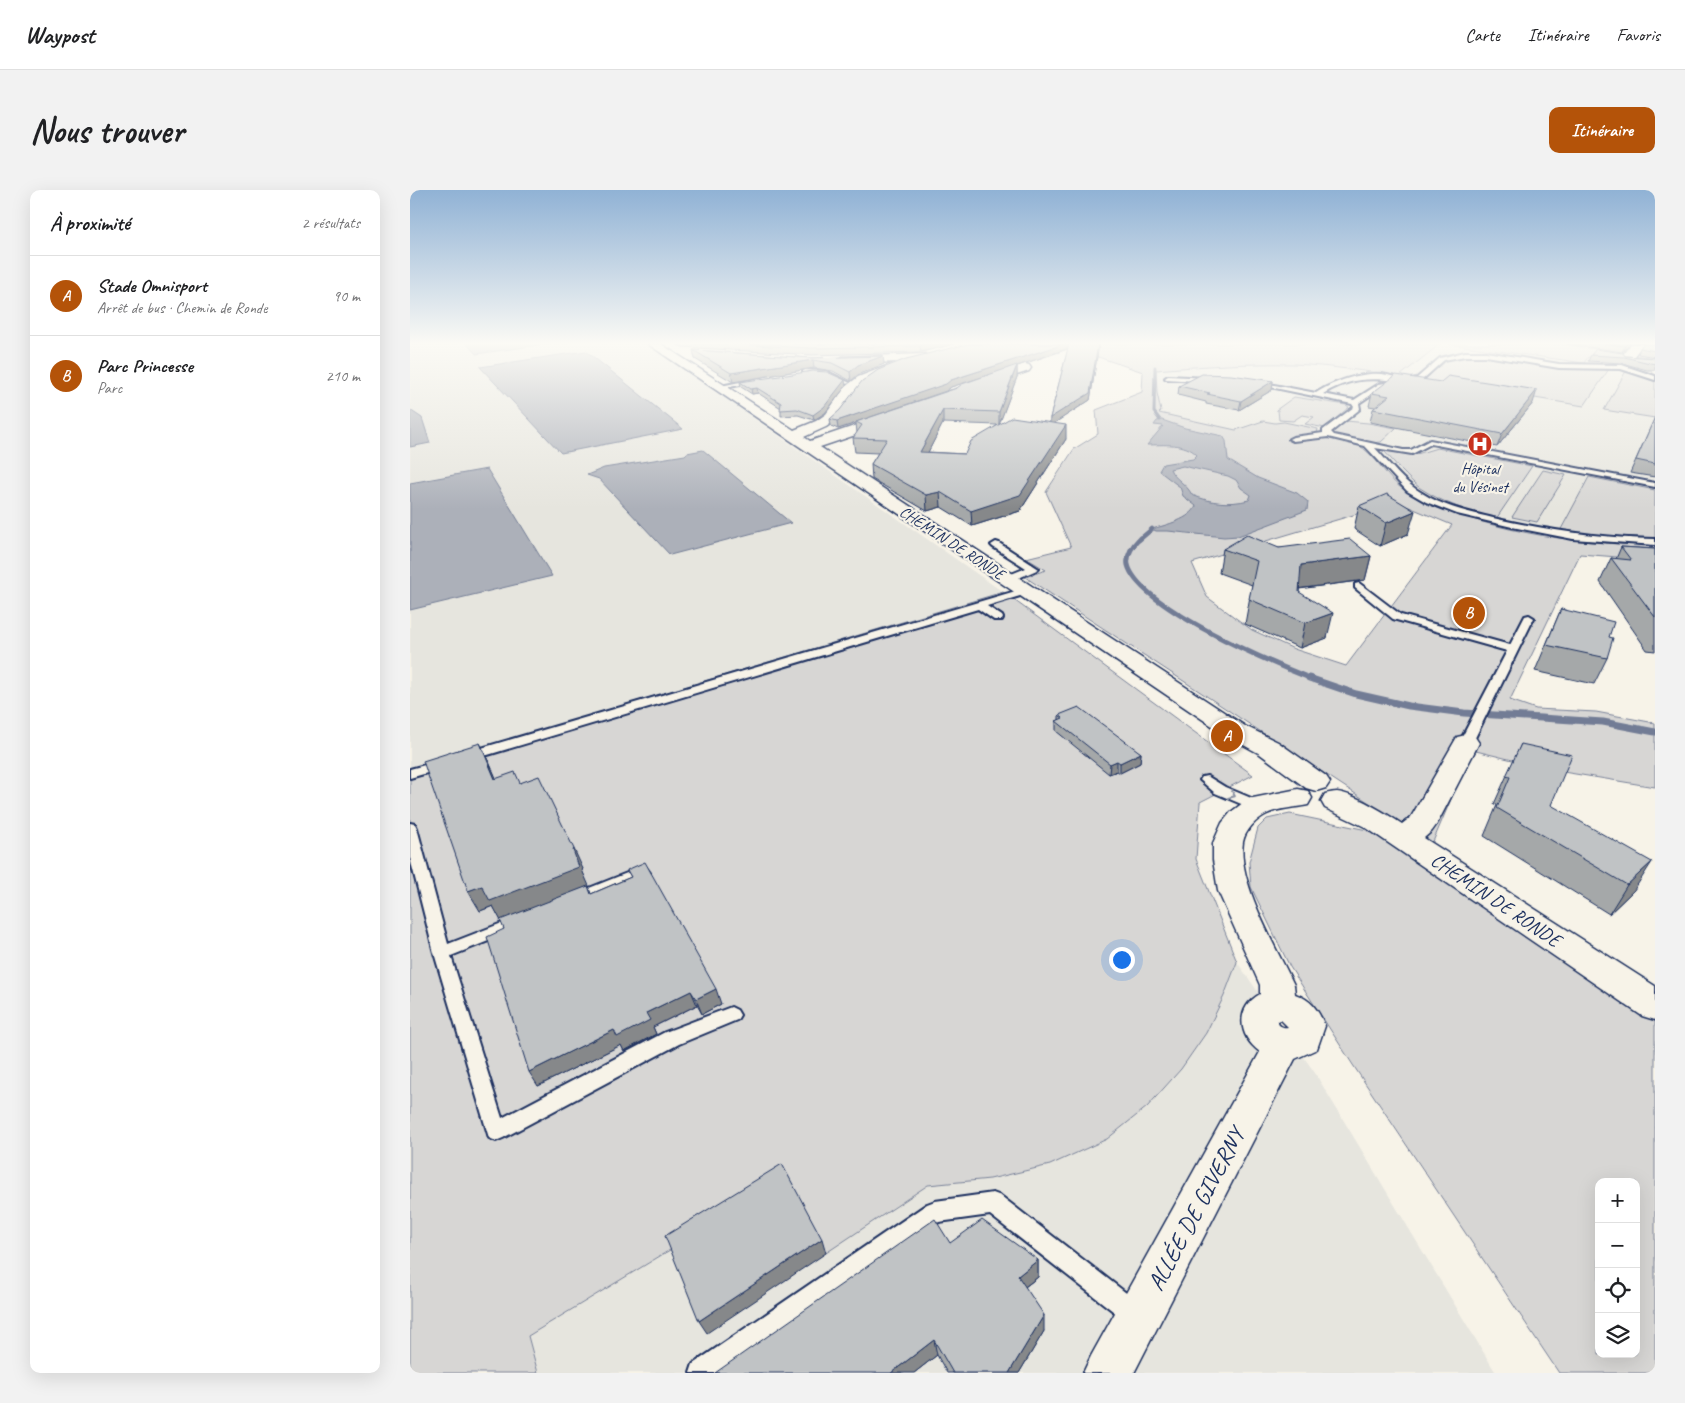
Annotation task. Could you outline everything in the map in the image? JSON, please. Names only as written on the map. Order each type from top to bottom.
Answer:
[{"type":"street","name":"CHEMIN DE RONDE","points":[[737,399],[1251,741],[1311,793],[1375,820],[1655,1005]]},
{"type":"street","points":[[793,436],[821,424],[831,417],[844,399]]},
{"type":"street","points":[[809,446],[905,413]]},
{"type":"street","points":[[1404,839],[1422,824],[1469,736]]},
{"type":"street","name":"ALLÉE DE GIVERNY","points":[[1108,1373],[1138,1317],[1281,1025],[1277,985],[1234,891],[1228,860],[1228,843],[1232,830],[1241,819],[1258,806],[1311,793]]},
{"type":"lane","points":[[1340,399],[1355,402],[1359,399]]},
{"type":"lane","points":[[1328,435],[1326,432],[1358,408],[1355,402]]},
{"type":"lane","points":[[1293,439],[1328,435],[1407,452],[1412,452],[1430,442],[1655,485]]},
{"type":"lane","points":[[1368,444],[1410,489],[1432,502],[1469,515],[1554,534],[1594,539],[1655,542]]},
{"type":"lane","points":[[410,774],[978,604],[1017,585],[1034,569],[996,545]]},
{"type":"lane","points":[[1359,586],[1397,617],[1513,649]]},
{"type":"lane","points":[[978,604],[998,618]]},
{"type":"lane","points":[[1469,736],[1529,618]]},
{"type":"lane","points":[[1207,780],[1220,790],[1258,806]]},
{"type":"lane","points":[[410,828],[442,953],[496,1131],[672,1038],[731,1015]]},
{"type":"lane","points":[[560,906],[642,873]]},
{"type":"lane","points":[[442,953],[532,917]]},
{"type":"lane","points":[[702,1373],[935,1212],[993,1204],[1138,1317]]},
{"type":"shaded area","points":[[410,399],[726,399],[1003,592],[410,769]]},
{"type":"shaded area","points":[[510,399],[646,399],[683,429],[561,453]]},
{"type":"shaded area","points":[[1124,399],[1158,399],[1161,411],[1159,413],[1236,430],[1263,421],[1284,422],[1318,429],[1317,433],[1322,436],[1351,442],[1363,448],[1406,491],[1433,505],[1463,516],[1527,533],[1560,538],[1592,542],[1655,545],[1655,560],[1580,554],[1510,700],[1536,709],[1596,712],[1655,723],[1655,787],[1557,771],[1472,750],[1432,844],[1025,577],[1046,570],[1026,558],[1071,547],[1046,492],[1074,449],[1098,434],[1096,410]],"holes":[[[1397,502],[1452,525],[1346,666],[1294,649],[1252,630],[1207,597],[1192,563]]]},
{"type":"shaded area","name":"Hôpital du Vésinet","points":[[1158,399],[1655,399],[1655,545],[1557,538],[1465,517],[1426,502],[1400,487],[1373,459],[1158,413],[1161,410]]},
{"type":"shaded area","points":[[1291,399],[1308,399],[1349,407],[1325,428],[1305,424],[1314,417],[1302,415],[1293,421],[1279,420],[1278,410],[1276,410]]},
{"type":"shaded area","points":[[1542,399],[1589,399],[1584,406]]},
{"type":"shaded area","points":[[1610,399],[1655,399],[1655,418],[1604,410]]},
{"type":"shaded area","points":[[410,410],[422,418],[430,443],[410,447]]},
{"type":"shaded area","points":[[1162,420],[1185,428],[1223,436],[1226,441],[1228,460],[1258,478],[1297,493],[1308,502],[1307,510],[1238,536],[1224,537],[1156,531],[1152,529],[1184,518],[1196,506],[1183,496],[1180,487],[1159,471],[1163,464],[1193,459],[1197,455],[1180,446],[1147,445],[1163,426],[1154,425],[1157,421]],"holes":[[[1183,466],[1228,476],[1236,480],[1241,488],[1251,495],[1249,500],[1220,502],[1192,495],[1170,469]]]},
{"type":"shaded area","points":[[1346,421],[1396,428],[1381,442],[1373,443],[1333,435],[1332,433]]},
{"type":"shaded area","points":[[1437,448],[1532,466],[1496,519],[1456,506],[1420,488],[1410,480],[1384,451],[1417,454]]},
{"type":"shaded area","points":[[703,450],[791,523],[670,555],[599,479],[587,475],[604,468],[685,455]]},
{"type":"shaded area","points":[[487,469],[552,576],[410,610],[410,483]]},
{"type":"shaded area","points":[[1543,470],[1566,475],[1537,522],[1512,517]]},
{"type":"shaded area","points":[[1589,477],[1655,490],[1655,538],[1559,533]]},
{"type":"shaded area","points":[[1003,592],[1253,775],[1200,802],[1196,859],[1237,962],[1224,996],[1206,1033],[1181,1069],[1147,1107],[1107,1139],[1050,1165],[990,1179],[928,1185],[826,1253],[787,1179],[528,1336],[538,1373],[410,1373],[410,769]]},
{"type":"shaded area","points":[[1290,814],[1372,831],[1655,1021],[1655,1373],[1559,1373],[1353,1065],[1290,967],[1251,887],[1249,862],[1258,828],[1267,819]]},
{"type":"shaded area","points":[[1237,962],[1315,1073],[1496,1373],[538,1373],[528,1336],[788,1178],[827,1252],[928,1185],[990,1179],[1050,1165],[1107,1139],[1147,1107],[1181,1069],[1206,1032],[1224,996]]},
{"type":"building","points":[[775,399],[830,399],[824,407],[813,415],[797,409],[780,410],[781,403]]},
{"type":"building","points":[[848,399],[901,399],[837,421],[830,419]]},
{"type":"building","points":[[924,399],[1004,399],[999,412],[943,410],[920,452],[965,454],[971,441],[1012,417],[1066,425],[1020,495],[971,511],[940,492],[926,495],[871,464],[887,439],[853,438],[862,425],[856,422]]},
{"type":"building","points":[[1055,399],[1080,399],[1050,418]]},
{"type":"building","points":[[1385,399],[1530,399],[1502,434],[1373,409]]},
{"type":"building","points":[[1655,417],[1655,464],[1636,460]]},
{"type":"building","points":[[1387,494],[1415,511],[1386,523],[1359,506]]},
{"type":"building","points":[[1247,535],[1279,548],[1350,539],[1371,556],[1301,565],[1299,592],[1333,613],[1305,623],[1249,599],[1257,561],[1223,549]]},
{"type":"building","points":[[1621,547],[1655,549],[1655,617],[1611,558],[1631,560]]},
{"type":"building","points":[[1561,609],[1614,622],[1609,637],[1613,638],[1607,658],[1546,645]]},
{"type":"building","points":[[1079,707],[1141,753],[1120,763],[1117,761],[1110,764],[1056,721],[1063,718],[1059,715]]},
{"type":"building","points":[[480,743],[495,779],[515,772],[520,783],[539,776],[574,849],[579,867],[490,901],[482,886],[468,891],[423,761]]},
{"type":"building","points":[[1521,744],[1572,755],[1551,805],[1652,862],[1627,885],[1497,808],[1510,777],[1506,776]]},
{"type":"building","points":[[645,862],[716,989],[696,999],[691,991],[646,1013],[650,1020],[617,1037],[614,1030],[529,1072],[487,937],[504,929],[500,920],[588,886],[591,894],[631,877],[627,870]]},
{"type":"building","points":[[782,1164],[822,1239],[699,1321],[665,1236]]},
{"type":"building","points":[[935,1219],[950,1243],[982,1220],[1038,1260],[1018,1276],[1044,1315],[1009,1373],[953,1373],[934,1340],[891,1373],[715,1373]]},
{"type":"waterway","points":[[1154,399],[1154,412],[1160,420]]},
{"type":"waterway","points":[[1139,540],[1152,529]]},
{"type":"waterway","points":[[1140,538],[1129,553],[1128,565],[1137,581],[1156,598],[1209,632],[1312,679]]},
{"type":"waterway","points":[[1309,678],[1356,694],[1409,706],[1464,713],[1603,722],[1655,732]]},
{"type":"place","name":"Hôpital du Vésinet","points":[[1480,444]]},
{"type":"place","name":"Parc Princesse","points":[[1469,613]]},
{"type":"place","name":"Stade Omnisport","points":[[1227,736]]}]
